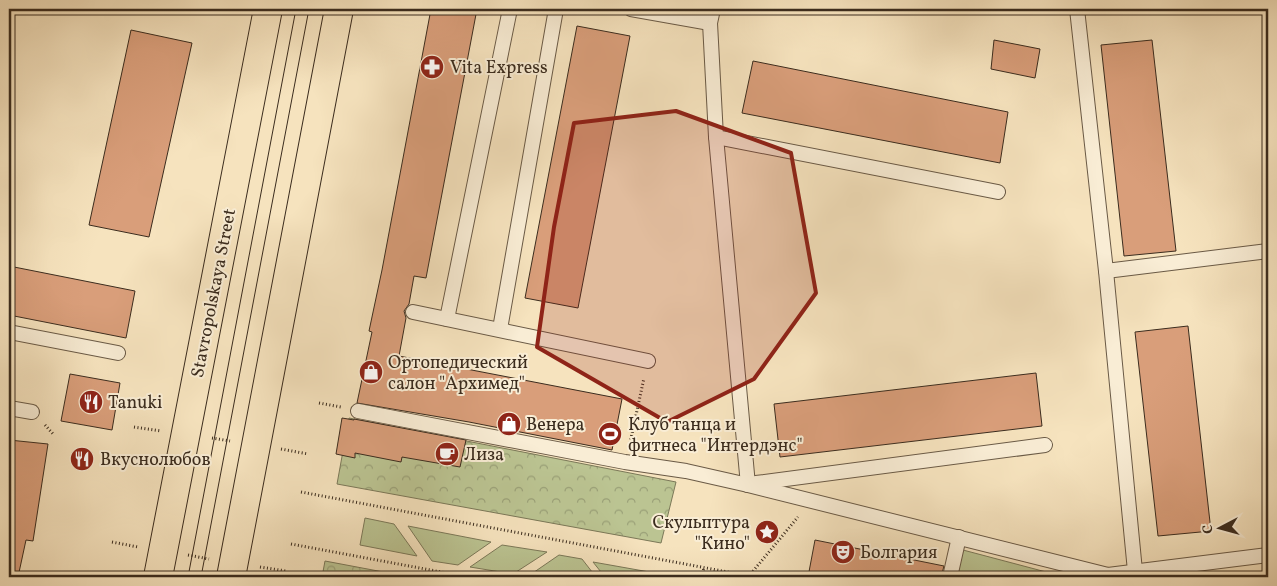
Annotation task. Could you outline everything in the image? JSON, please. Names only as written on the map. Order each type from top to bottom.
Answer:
[{"type":"main road","name":"Stavropolskaya Street","points":[[160,564],[268,9]]},
{"type":"main road","points":[[232,570],[339,9]]},
{"type":"lane","points":[[447,319],[510,9]]},
{"type":"lane","points":[[500,329],[556,9]]},
{"type":"lane","points":[[630,9],[712,16],[716,138],[748,485]]},
{"type":"lane","points":[[1077,9],[1106,271],[1135,571]]},
{"type":"lane","points":[[716,138],[998,192]]},
{"type":"lane","points":[[1106,271],[1268,251]]},
{"type":"lane","points":[[413,312],[648,361]]},
{"type":"lane","points":[[9,332],[118,353]]},
{"type":"lane","points":[[9,408],[32,412]]},
{"type":"lane","points":[[358,411],[625,462],[686,471],[807,499],[1109,576],[1135,571],[1268,555]]},
{"type":"lane","points":[[748,485],[1045,445]]},
{"type":"lane","points":[[950,577],[958,537]]},
{"type":"path","points":[[625,462],[648,361]]},
{"type":"path","points":[[134,427],[308,454]]},
{"type":"path","points":[[301,492],[749,577],[803,511],[807,499]]},
{"type":"path","points":[[112,542],[160,564],[232,570],[286,571]]},
{"type":"path","points":[[291,544],[468,577]]},
{"type":"path","points":[[702,577],[704,567]]},
{"type":"highlighted area","points":[[676,111],[791,153],[816,293],[754,379],[667,422],[537,347],[554,227],[574,123]]},
{"type":"green space","points":[[349,418],[676,482],[661,543],[337,484]]},
{"type":"green space","points":[[365,518],[394,524],[417,556],[360,545]]},
{"type":"green space","points":[[408,526],[491,542],[458,565],[432,561]]},
{"type":"green space","points":[[502,545],[547,552],[513,574],[470,567]]},
{"type":"green space","points":[[963,550],[1065,577],[957,577]]},
{"type":"green space","points":[[559,555],[582,559],[596,577],[527,577]]},
{"type":"green space","points":[[325,561],[410,577],[322,577]]},
{"type":"green space","points":[[593,562],[655,573],[654,577],[605,577]]},
{"type":"building","points":[[431,9],[477,9],[426,278],[414,276],[409,304],[404,311],[406,318],[399,356],[622,399],[612,450],[469,422],[357,403],[372,332],[369,331]]},
{"type":"building","points":[[577,26],[630,36],[578,308],[525,298]]},
{"type":"building","points":[[131,30],[192,43],[149,237],[89,225]]},
{"type":"building","points":[[994,40],[1040,49],[1035,78],[991,69]]},
{"type":"building","points":[[1152,40],[1176,251],[1124,256],[1101,45]]},
{"type":"building","points":[[753,61],[1008,112],[1000,163],[742,113]]},
{"type":"building","points":[[9,266],[135,291],[126,338],[9,315]]},
{"type":"building","points":[[1188,326],[1211,531],[1158,536],[1135,332]]},
{"type":"building","points":[[1036,373],[1042,426],[780,457],[774,404]]},
{"type":"building","name":"Tanuki","points":[[70,374],[120,383],[112,430],[61,421]]},
{"type":"building","points":[[342,418],[466,440],[460,467],[402,457],[401,462],[355,453],[355,458],[336,454]]},
{"type":"building","points":[[9,440],[48,444],[33,541],[26,540],[18,577],[9,576]]},
{"type":"building","name":"Болгария","points":[[815,540],[944,566],[941,577],[808,577]]},
{"type":"tram line","points":[[188,577],[296,9]]},
{"type":"tram line","points":[[201,577],[309,9]]},
{"type":"place","name":"Vita Express","points":[[432,67]]},
{"type":"place","name":"Ортопедический салон \"Архимед\"","points":[[371,372]]},
{"type":"place","name":"Tanuki","points":[[91,402]]},
{"type":"place","name":"Венера","points":[[509,424]]},
{"type":"place","name":"Клуб танца и фитнеса \"Интердэнс\"","points":[[610,434]]},
{"type":"place","name":"Лиза","points":[[447,454]]},
{"type":"place","name":"Вкуснолюбов","points":[[82,459]]},
{"type":"place","name":"Скульптура \"Кино\"","points":[[767,532]]},
{"type":"place","name":"Болгария","points":[[843,552]]}]
